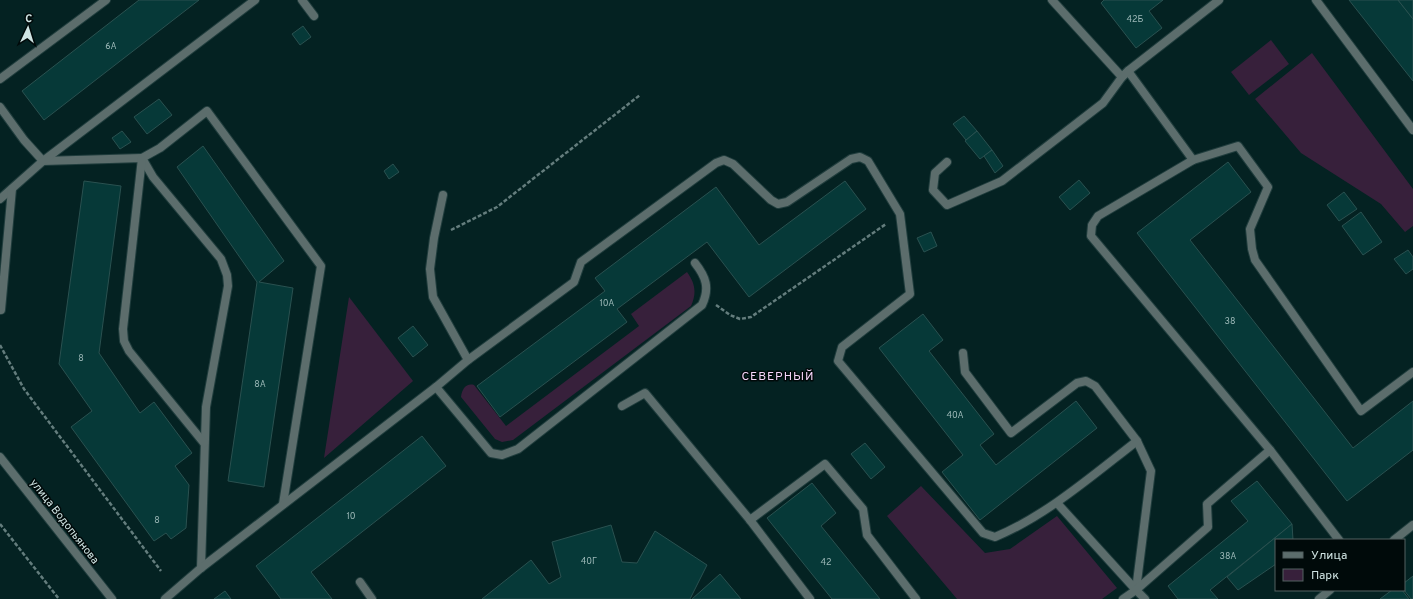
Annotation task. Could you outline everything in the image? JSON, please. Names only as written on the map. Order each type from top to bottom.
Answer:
[{"type":"street","points":[[0,79],[106,0]]},
{"type":"street","points":[[0,199],[43,161],[255,0]]},
{"type":"street","points":[[302,0],[314,16]]},
{"type":"street","points":[[1052,0],[1125,74],[1192,160]]},
{"type":"street","points":[[947,162],[935,173],[933,190],[948,205],[1002,181],[1103,103],[1125,74],[1218,0]]},
{"type":"street","points":[[1316,0],[1413,130]]},
{"type":"street","points":[[0,107],[24,140],[43,161],[142,158],[160,148],[207,111],[321,266],[283,504]]},
{"type":"street","points":[[1338,539],[1270,450],[1091,236],[1092,225],[1098,216],[1192,160],[1238,146],[1268,187],[1250,229],[1252,249],[1255,260],[1361,411],[1413,372]]},
{"type":"street","points":[[165,599],[201,568],[436,387],[468,360],[574,282],[581,262],[716,163],[724,160],[733,164],[771,200],[778,204],[787,202],[851,159],[860,157],[868,161],[900,214],[910,294],[842,347],[838,361],[983,533],[995,537],[1057,502],[1137,441]]},
{"type":"street","points":[[142,158],[153,177],[221,260],[227,275],[228,286],[206,407],[201,568]]},
{"type":"street","points":[[142,158],[123,329],[124,341],[129,351],[204,442]]},
{"type":"street","points":[[1,310],[12,189]]},
{"type":"street","points":[[443,195],[434,238],[430,269],[433,297],[468,360]]},
{"type":"street","points":[[436,387],[491,453],[502,455],[518,449],[702,305],[706,298],[706,282],[704,274],[695,263]]},
{"type":"street","points":[[963,353],[966,372],[1012,433],[1077,383],[1086,381],[1095,386],[1137,441],[1151,471],[1136,590]]},
{"type":"street","points":[[622,406],[645,393],[750,520],[810,599]]},
{"type":"street","points":[[1124,599],[1208,528],[1207,504],[1270,450]]},
{"type":"street","name":"улица Водопьянова","points":[[0,457],[112,599]]},
{"type":"street","points":[[750,520],[825,464],[863,509],[867,535],[916,599]]},
{"type":"street","points":[[1057,502],[1145,599]]},
{"type":"street","points":[[1395,539],[1413,525]]},
{"type":"street","points":[[360,582],[372,599]]},
{"type":"street","points":[[1319,599],[1329,591]]},
{"type":"path","points":[[434,238],[498,207],[640,96]]},
{"type":"path","points":[[706,298],[730,315],[740,319],[751,318],[900,214]]},
{"type":"path","points":[[0,345],[24,389],[161,571]]},
{"type":"path","points":[[0,524],[59,599]]},
{"type":"green space","points":[[1271,40],[1289,64],[1249,95],[1231,72]]},
{"type":"green space","points":[[1312,53],[1413,189],[1413,226],[1405,232],[1381,204],[1301,153],[1255,99]]},
{"type":"green space","points":[[687,272],[692,280],[694,288],[694,297],[691,306],[513,440],[502,442],[495,439],[461,397],[462,391],[465,387],[474,385],[506,426],[639,326],[631,314]]},
{"type":"green space","points":[[349,297],[413,381],[324,458]]},
{"type":"green space","points":[[921,486],[985,553],[1010,549],[1057,516],[1117,588],[1102,599],[957,599],[887,516]]},
{"type":"building","points":[[139,0],[199,0],[44,120],[22,91]]},
{"type":"building","points":[[1104,0],[1163,0],[1149,11],[1162,28],[1136,48],[1101,3]]},
{"type":"building","points":[[1349,0],[1398,0],[1413,19],[1413,81]]},
{"type":"building","points":[[1398,0],[1413,0],[1413,19]]},
{"type":"building","points":[[303,26],[311,37],[300,45],[292,34]]},
{"type":"building","points":[[159,99],[172,115],[147,134],[134,117]]},
{"type":"building","points":[[964,116],[977,131],[966,140],[953,124]]},
{"type":"building","points":[[122,131],[131,142],[120,149],[112,138]]},
{"type":"building","points":[[977,131],[992,150],[980,159],[965,141]]},
{"type":"building","points":[[203,146],[284,261],[259,282],[293,288],[264,487],[228,481],[257,282],[177,167]]},
{"type":"building","points":[[992,150],[1003,166],[995,173],[984,156]]},
{"type":"building","points":[[1228,162],[1251,192],[1190,240],[1353,448],[1413,401],[1413,450],[1347,501],[1137,233]]},
{"type":"building","points":[[393,164],[399,172],[389,179],[384,171]]},
{"type":"building","points":[[1079,180],[1090,193],[1070,210],[1059,197]]},
{"type":"building","points":[[84,181],[121,186],[99,353],[140,413],[154,402],[192,453],[175,466],[189,485],[186,528],[171,539],[166,533],[154,541],[71,427],[92,411],[59,364]]},
{"type":"building","points":[[845,181],[866,209],[749,297],[707,242],[617,309],[627,322],[500,417],[477,386],[605,291],[595,278],[716,187],[759,245]]},
{"type":"building","points":[[1344,192],[1357,209],[1339,221],[1327,205]]},
{"type":"building","points":[[1361,212],[1382,242],[1363,255],[1342,226]]},
{"type":"building","points":[[931,232],[937,246],[924,252],[917,238]]},
{"type":"building","points":[[1408,250],[1413,257],[1413,269],[1406,274],[1394,259]]},
{"type":"building","points":[[923,314],[943,340],[929,351],[994,434],[980,445],[996,465],[1076,401],[1097,428],[980,520],[942,472],[963,455],[879,348]]},
{"type":"building","points":[[413,326],[428,345],[413,357],[398,338]]},
{"type":"building","points":[[422,436],[446,466],[311,572],[332,599],[281,599],[256,566]]},
{"type":"building","points":[[865,443],[885,467],[871,479],[851,454]]},
{"type":"building","points":[[1257,481],[1292,524],[1210,590],[1218,599],[1178,599],[1168,586],[1248,521],[1231,501]]},
{"type":"building","points":[[812,483],[836,513],[821,526],[880,599],[832,599],[767,518]]},
{"type":"building","points":[[1292,524],[1293,539],[1275,539],[1275,565],[1238,590],[1227,577]]},
{"type":"building","points":[[611,525],[622,562],[637,563],[655,531],[707,565],[690,599],[482,599],[531,560],[549,584],[561,577],[552,542]]},
{"type":"building","points":[[720,574],[741,599],[692,599]]},
{"type":"building","points":[[1413,576],[1413,599],[1411,599],[1405,591],[1405,582]]},
{"type":"building","points":[[225,591],[231,599],[214,599]]},
{"type":"building","points":[[1391,591],[1403,591],[1409,599],[1380,599]]},
{"type":"district","name":"СЕВЕРНЫЙ","points":[[778,376]]}]
